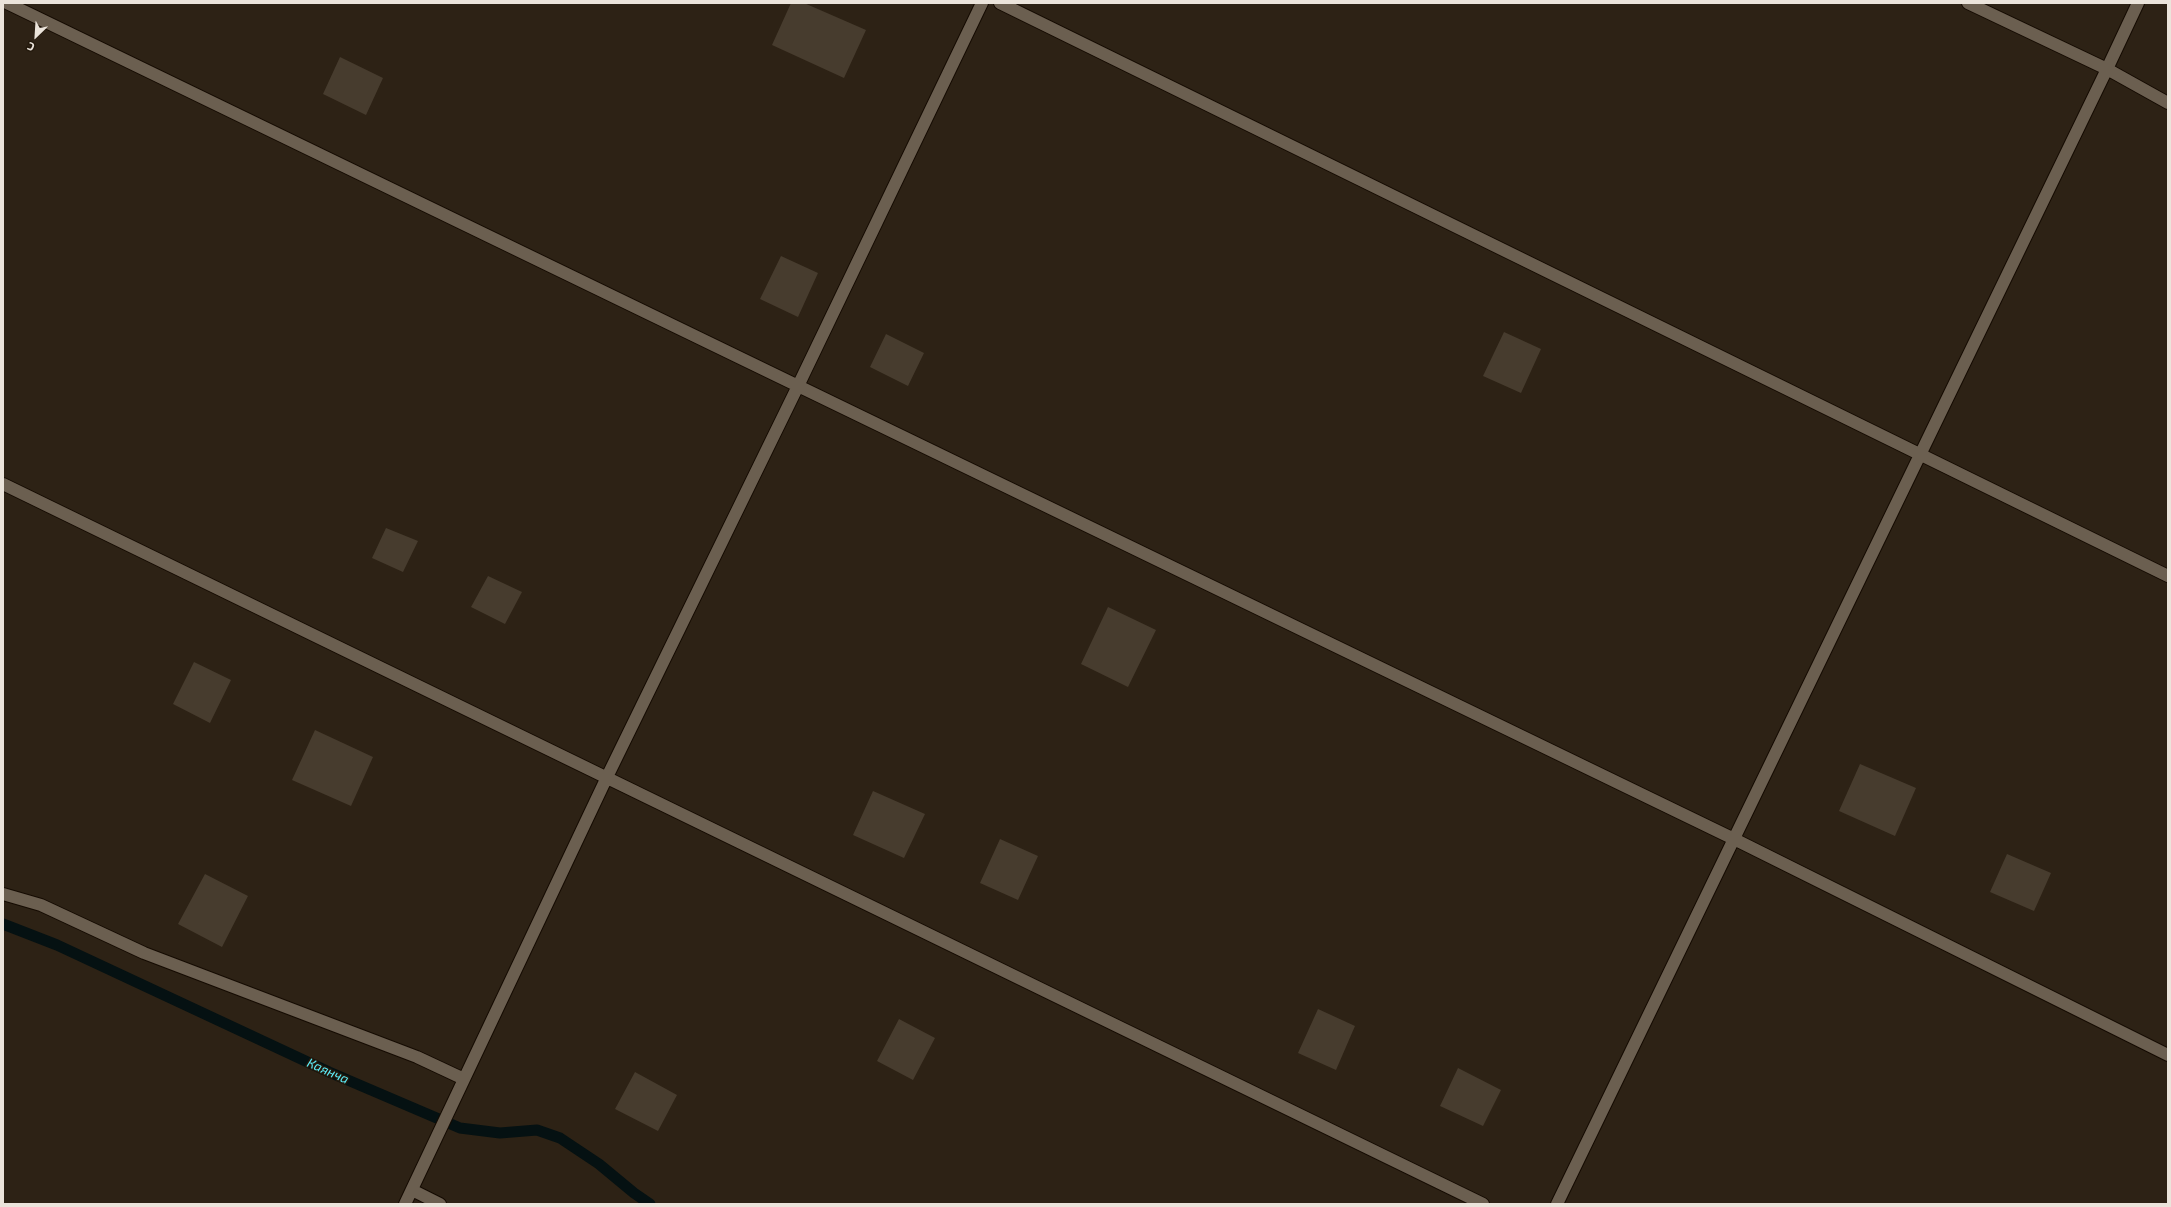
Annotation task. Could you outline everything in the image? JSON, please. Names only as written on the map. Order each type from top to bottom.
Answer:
[{"type":"street","points":[[7,3],[1734,839],[2168,1055]]},
{"type":"street","points":[[405,1204],[607,777],[798,386],[982,3]]},
{"type":"street","points":[[1000,3],[2168,576]]},
{"type":"street","points":[[1968,3],[2107,69],[2168,103]]},
{"type":"street","points":[[1557,1204],[2138,3]]},
{"type":"street","points":[[3,484],[1483,1204]]},
{"type":"street","points":[[3,894],[41,905],[144,953],[417,1057],[464,1079]]},
{"type":"street","points":[[412,1190],[440,1204]]},
{"type":"building","points":[[791,3],[804,3],[866,30],[844,78],[772,45]]},
{"type":"building","points":[[340,57],[383,78],[366,115],[323,94]]},
{"type":"building","points":[[781,256],[818,273],[798,317],[760,299]]},
{"type":"building","points":[[1504,332],[1541,349],[1521,393],[1483,376]]},
{"type":"building","points":[[886,334],[924,353],[908,386],[870,367]]},
{"type":"building","points":[[386,528],[418,541],[403,572],[372,558]]},
{"type":"building","points":[[488,576],[522,592],[505,624],[471,607]]},
{"type":"building","points":[[1108,607],[1156,630],[1128,687],[1081,664]]},
{"type":"building","points":[[194,662],[231,680],[210,723],[173,704]]},
{"type":"building","points":[[315,730],[373,757],[351,806],[292,780]]},
{"type":"building","points":[[1860,764],[1916,788],[1895,836],[1839,811]]},
{"type":"building","points":[[873,791],[925,814],[904,858],[853,835]]},
{"type":"building","points":[[1000,839],[1038,856],[1018,900],[980,883]]},
{"type":"building","points":[[2007,854],[2051,873],[2034,911],[1990,892]]},
{"type":"building","points":[[205,874],[248,896],[222,947],[178,924]]},
{"type":"building","points":[[1318,1009],[1355,1026],[1336,1070],[1298,1053]]},
{"type":"building","points":[[899,1019],[935,1038],[913,1080],[877,1061]]},
{"type":"building","points":[[1458,1068],[1501,1090],[1483,1126],[1440,1106]]},
{"type":"building","points":[[635,1072],[677,1095],[658,1131],[615,1109]]},
{"type":"waterway","name":"Каянча","points":[[3,924],[57,945],[329,1072],[460,1128],[500,1133],[537,1130],[560,1138],[599,1164],[634,1193],[650,1204]]}]
